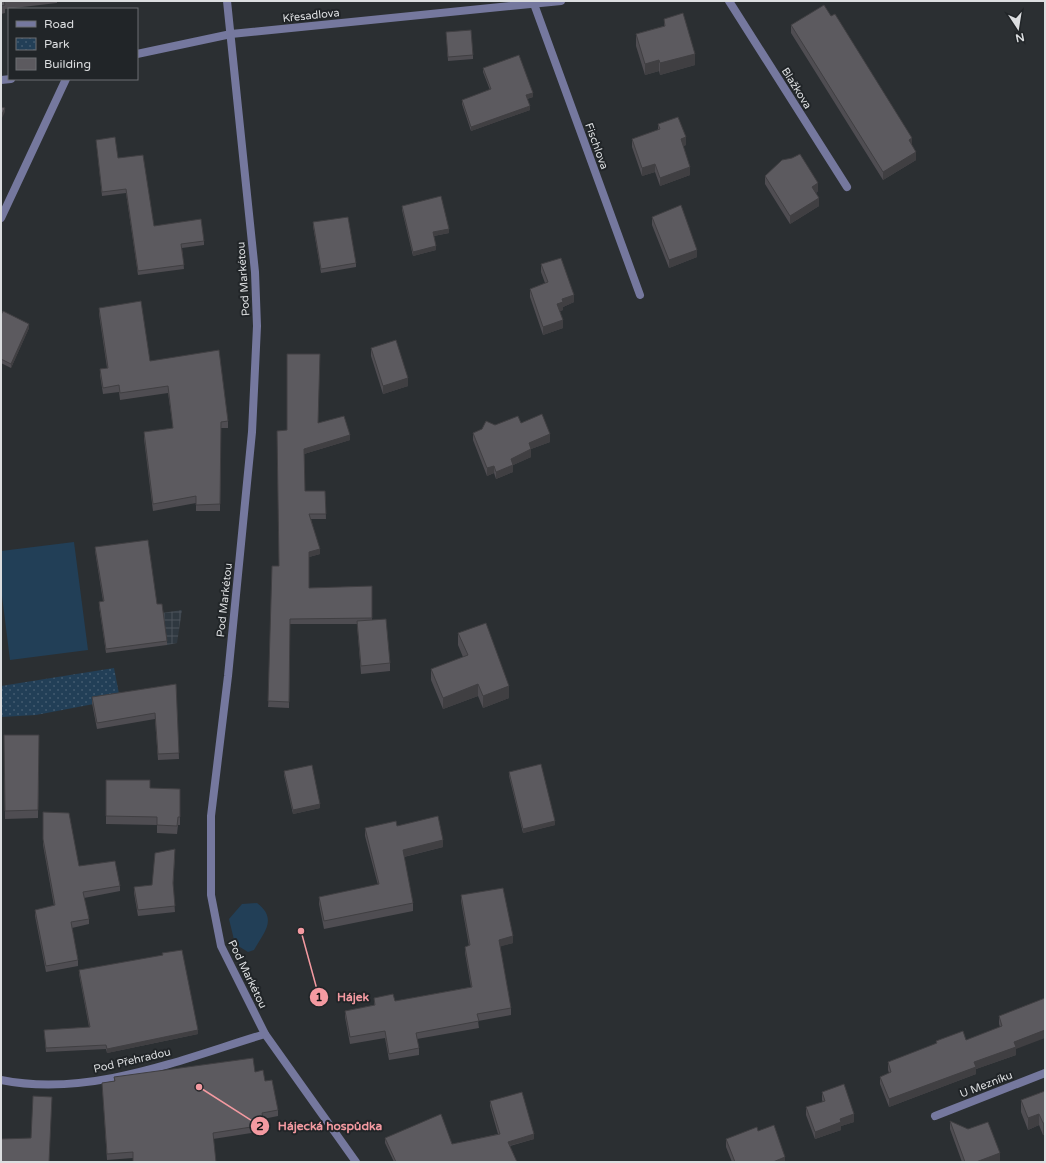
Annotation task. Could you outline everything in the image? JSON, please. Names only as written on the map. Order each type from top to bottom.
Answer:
[{"type":"street","name":"Pod Markétou","points":[[227,1],[255,272],[257,326],[252,432],[228,676],[211,816],[211,895],[221,946],[265,1034],[356,1162]]},
{"type":"street","name":"Křesadlova","points":[[138,54],[231,34],[561,1]]},
{"type":"street","name":"Blažkova","points":[[728,1],[847,187]]},
{"type":"street","name":"Fischlova","points":[[534,4],[640,295]]},
{"type":"street","points":[[1,218],[66,80]]},
{"type":"street","name":"Pod Přehradou","points":[[1,1080],[23,1085],[49,1085],[101,1080],[145,1070],[265,1034]]},
{"type":"street","name":"U Mezníku","points":[[935,1116],[1045,1073]]},
{"type":"shaded area","points":[[182,610],[177,643],[167,645],[162,613]]},
{"type":"green space","points":[[74,542],[88,650],[10,660],[1,588],[1,551]]},
{"type":"green space","points":[[114,668],[120,699],[36,715],[1,717],[1,686]]},
{"type":"green space","points":[[257,903],[267,915],[267,926],[254,950],[248,952],[235,944],[229,919],[242,904]]},
{"type":"building","points":[[1,1],[4,1],[5,5],[1,6]]},
{"type":"building","points":[[824,5],[831,16],[835,14],[912,138],[909,140],[916,152],[883,172],[791,25]]},
{"type":"building","points":[[683,13],[695,54],[660,63],[659,60],[645,64],[636,34],[665,26],[664,19]]},
{"type":"building","points":[[471,30],[473,55],[448,57],[446,32]]},
{"type":"building","points":[[519,55],[533,93],[526,95],[530,106],[471,127],[462,100],[491,89],[483,68]]},
{"type":"building","points":[[1,107],[5,108],[1,116]]},
{"type":"building","points":[[678,117],[686,137],[681,139],[690,167],[660,178],[655,164],[642,168],[632,139],[660,129],[658,124]]},
{"type":"building","points":[[115,137],[118,158],[143,155],[154,226],[201,219],[204,241],[181,244],[184,265],[138,271],[126,189],[102,192],[96,140]]},
{"type":"building","points":[[800,154],[818,183],[812,187],[819,198],[790,216],[765,176],[782,160],[792,158]]},
{"type":"building","points":[[441,196],[449,229],[433,232],[436,246],[413,252],[402,206]]},
{"type":"building","points":[[681,205],[697,250],[669,260],[652,217]]},
{"type":"building","points":[[348,217],[356,263],[321,269],[313,222]]},
{"type":"building","points":[[561,258],[574,295],[562,299],[563,302],[557,304],[563,320],[543,327],[530,289],[548,282],[541,264]]},
{"type":"building","points":[[141,301],[150,361],[219,350],[228,421],[221,422],[220,504],[196,505],[196,496],[153,504],[144,432],[173,428],[168,386],[120,393],[119,385],[103,388],[100,369],[108,368],[99,308]]},
{"type":"building","points":[[3,311],[29,324],[11,364],[1,359],[1,315]]},
{"type":"building","points":[[396,340],[408,378],[383,386],[371,348]]},
{"type":"building","points":[[287,354],[320,354],[318,423],[344,416],[350,435],[304,449],[305,491],[325,491],[326,514],[309,514],[320,549],[309,552],[309,588],[372,586],[372,618],[290,619],[289,702],[268,701],[272,566],[279,566],[277,431],[287,430]]},
{"type":"building","points":[[542,414],[550,434],[529,443],[531,449],[511,459],[513,465],[496,472],[494,466],[487,468],[473,433],[482,429],[486,421],[495,425],[518,416],[521,423]]},
{"type":"building","points":[[148,540],[157,604],[162,604],[167,641],[106,649],[99,602],[104,601],[95,547]]},
{"type":"building","points":[[386,619],[390,663],[361,666],[357,621]]},
{"type":"building","points":[[486,623],[509,686],[483,696],[478,684],[443,698],[431,669],[468,655],[458,633]]},
{"type":"building","points":[[176,684],[179,753],[158,754],[155,713],[97,723],[92,697]]},
{"type":"building","points":[[4,735],[39,735],[38,810],[5,811]]},
{"type":"building","points":[[541,764],[555,821],[523,829],[509,772]]},
{"type":"building","points":[[312,765],[320,804],[293,810],[284,771]]},
{"type":"building","points":[[106,780],[150,780],[150,788],[180,789],[180,817],[178,817],[177,826],[157,825],[157,817],[106,816]]},
{"type":"building","points":[[43,812],[69,813],[79,866],[115,861],[120,886],[83,892],[89,919],[71,922],[78,960],[46,966],[35,910],[55,905],[43,839]]},
{"type":"building","points":[[438,816],[443,840],[403,850],[413,903],[324,921],[319,897],[379,884],[365,828],[396,821],[397,826]]},
{"type":"building","points":[[175,849],[173,883],[175,906],[138,910],[134,887],[152,885],[155,853]]},
{"type":"building","points":[[503,888],[513,936],[499,940],[511,1008],[477,1014],[479,1021],[416,1033],[419,1048],[389,1054],[385,1031],[350,1037],[345,1011],[375,1005],[374,998],[393,994],[395,1001],[472,987],[465,947],[470,945],[461,895]]},
{"type":"building","points":[[182,950],[198,1030],[107,1049],[106,1045],[46,1048],[44,1030],[90,1027],[79,970],[163,955],[162,953]]},
{"type":"building","points":[[1045,998],[1045,1030],[1014,1042],[1016,1047],[974,1062],[976,1067],[889,1099],[880,1077],[891,1072],[888,1062],[963,1031],[966,1040],[1002,1026],[999,1016]]},
{"type":"building","points":[[253,1058],[255,1072],[263,1070],[265,1081],[272,1080],[278,1110],[262,1113],[264,1125],[213,1133],[216,1162],[133,1162],[133,1152],[107,1154],[102,1083],[115,1081],[114,1077]]},
{"type":"building","points":[[844,1084],[854,1114],[840,1119],[841,1122],[815,1132],[806,1107],[825,1101],[822,1092]]},
{"type":"building","points":[[1045,1091],[1045,1123],[1043,1123],[1039,1114],[1028,1118],[1021,1100]]},
{"type":"building","points":[[522,1092],[534,1134],[508,1142],[517,1162],[396,1162],[385,1138],[441,1114],[452,1144],[500,1134],[490,1101]]},
{"type":"building","points":[[33,1096],[52,1097],[49,1162],[1,1162],[1,1139],[31,1138]]},
{"type":"building","points":[[950,1121],[968,1129],[988,1122],[1000,1153],[976,1162],[965,1162]]},
{"type":"building","points":[[774,1125],[785,1157],[773,1162],[735,1162],[726,1139],[757,1127],[758,1131]]},
{"type":"place","name":"Hájek","points":[[301,931]]},
{"type":"place","name":"Hájecká hospůdka","points":[[199,1087]]}]
